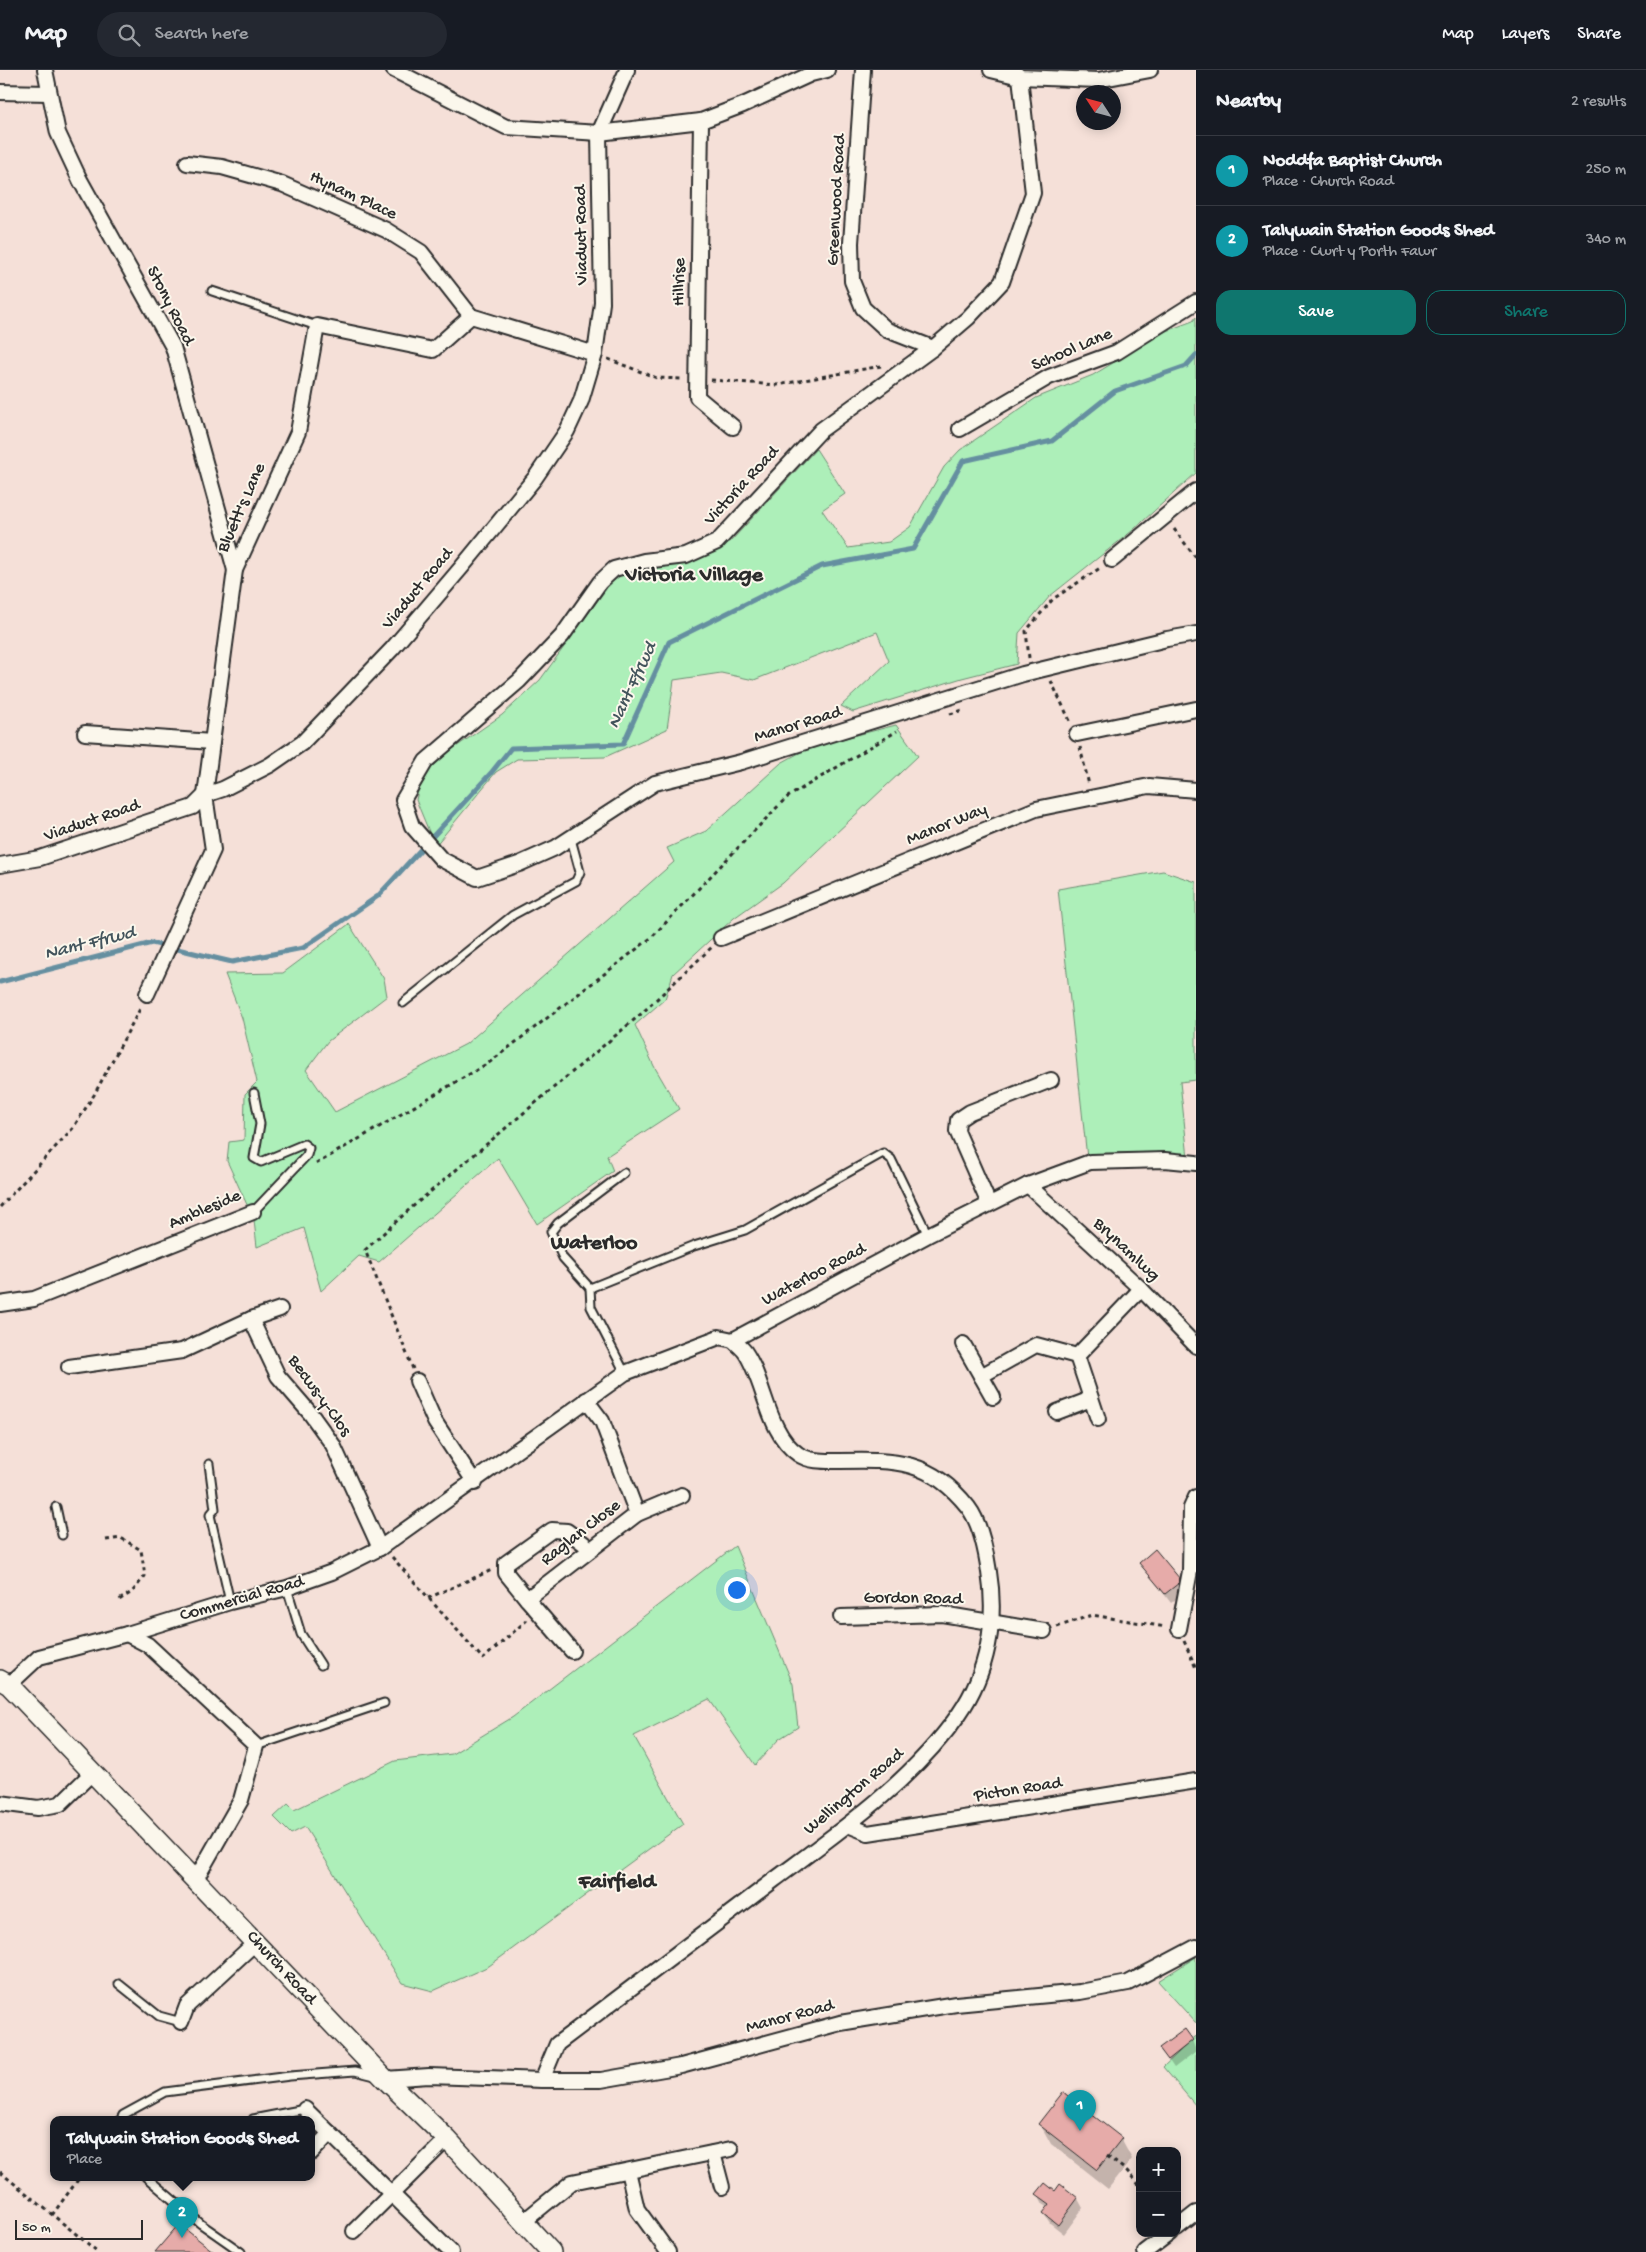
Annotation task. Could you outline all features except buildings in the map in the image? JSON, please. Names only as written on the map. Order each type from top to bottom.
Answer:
[{"type":"main road","name":"Church Road","points":[[5,1682],[196,1879],[385,2079],[447,2139],[551,2252]]},
{"type":"street","name":"Stony Road","points":[[44,70],[58,133],[80,180],[173,346],[235,570]]},
{"type":"street","points":[[394,70],[506,127],[599,133],[701,121],[743,105],[811,74],[827,70]]},
{"type":"street","points":[[599,133],[627,70]]},
{"type":"street","name":"Greenwood Road","points":[[863,70],[851,243],[852,281],[863,308],[887,330],[933,348]]},
{"type":"street","points":[[991,70],[1098,80],[1150,70]]},
{"type":"street","name":"Victoria Road","points":[[434,851],[412,826],[403,800],[426,761],[520,681],[562,636],[600,582],[614,569],[644,561],[686,556],[717,542],[821,430],[933,348],[968,318],[1002,282],[1034,193],[1016,73]]},
{"type":"street","points":[[0,92],[49,93]]},
{"type":"street","name":"Hillrise","points":[[701,121],[697,397],[733,427]]},
{"type":"street","name":"Viaduct Road","points":[[0,865],[40,858],[193,807],[205,795],[223,789],[270,765],[302,743],[392,649],[535,478],[571,423],[581,401],[595,354],[602,303],[599,133]]},
{"type":"street","name":"Hynam Place","points":[[187,163],[222,167],[282,184],[386,230],[421,252],[471,316]]},
{"type":"street","name":"School Lane","points":[[960,429],[1048,377],[1117,352],[1196,302]]},
{"type":"street","points":[[316,326],[433,350],[471,316],[595,354]]},
{"type":"street","name":"Bluett's Lane","points":[[147,994],[213,850],[205,795],[235,570],[298,432],[316,326]]},
{"type":"street","points":[[1112,560],[1196,491]]},
{"type":"street","name":"Manor Road","points":[[434,851],[441,858],[477,878],[519,864],[571,838],[655,783],[741,762],[1030,672],[1167,639],[1196,634]]},
{"type":"street","points":[[1077,734],[1196,709]]},
{"type":"street","points":[[85,733],[212,742]]},
{"type":"street","name":"Manor Way","points":[[721,938],[1036,809],[1149,786],[1196,790]]},
{"type":"street","points":[[989,1204],[957,1130],[958,1120],[970,1112],[1051,1080]]},
{"type":"street","name":"Waterloo Road","points":[[475,1483],[625,1373],[719,1337],[734,1340],[928,1235],[1028,1185],[1090,1162],[1165,1160],[1196,1163]]},
{"type":"street","name":"Brynamlwg","points":[[1028,1185],[1141,1289],[1196,1346]]},
{"type":"street","name":"Ambleside","points":[[0,1304],[34,1300],[253,1212]]},
{"type":"street","points":[[1077,1356],[1141,1289]]},
{"type":"street","points":[[69,1367],[182,1351],[251,1319],[280,1309]]},
{"type":"street","name":"Becws-y-Clos","points":[[251,1319],[278,1376],[310,1413],[333,1445],[380,1548]]},
{"type":"street","name":"Wellington Road","points":[[542,2080],[557,2044],[848,1825],[908,1774],[960,1713],[984,1664],[993,1621],[990,1579],[985,1546],[970,1508],[943,1480],[914,1465],[878,1460],[822,1461],[800,1456],[782,1439],[745,1352],[734,1340]]},
{"type":"street","points":[[963,1344],[993,1397]]},
{"type":"street","points":[[981,1376],[1036,1345],[1077,1356]]},
{"type":"street","points":[[1077,1356],[1098,1419]]},
{"type":"street","points":[[417,1381],[435,1422],[475,1483]]},
{"type":"street","points":[[1057,1412],[1091,1399]]},
{"type":"street","name":"Raglan Close","points":[[527,1599],[637,1514],[602,1421],[586,1400]]},
{"type":"street","name":"Commercial Road","points":[[5,1682],[39,1657],[127,1634],[230,1602],[287,1588],[332,1572],[380,1548],[475,1483]]},
{"type":"street","points":[[637,1514],[682,1495]]},
{"type":"street","points":[[1179,1629],[1189,1608],[1191,1508],[1196,1497]]},
{"type":"street","points":[[572,1651],[506,1573],[506,1563],[552,1530],[567,1531],[591,1549]]},
{"type":"street","name":"Gordon Road","points":[[841,1617],[942,1614],[1044,1631]]},
{"type":"street","points":[[127,1634],[148,1644],[256,1746],[241,1800],[196,1879]]},
{"type":"street","points":[[0,1803],[38,1808],[60,1804],[93,1772]]},
{"type":"street","name":"Picton Road","points":[[848,1825],[868,1834],[1196,1781]]},
{"type":"street","points":[[181,2022],[187,2006],[256,1942]]},
{"type":"street","name":"Manor Road","points":[[385,2079],[429,2076],[601,2080],[681,2066],[840,2023],[956,2004],[1080,1992],[1128,1983],[1196,1947]]},
{"type":"street","points":[[305,2109],[312,2116]]},
{"type":"street","points":[[315,2119],[451,2252]]},
{"type":"street","points":[[315,2149],[330,2133]]},
{"type":"street","points":[[354,2231],[447,2139]]},
{"type":"street","points":[[523,2222],[572,2182],[730,2149]]},
{"type":"street","points":[[713,2153],[722,2187]]},
{"type":"street","points":[[628,2171],[637,2209],[663,2250]]},
{"type":"street","points":[[1181,2225],[1196,2213]]},
{"type":"street","points":[[1146,2252],[1165,2237]]},
{"type":"lane","points":[[212,291],[316,326]]},
{"type":"lane","points":[[403,1002],[513,915],[576,881],[580,872],[571,838]]},
{"type":"lane","name":"Ambleside","points":[[253,1212],[307,1155],[308,1148],[304,1144],[261,1162],[254,1158],[260,1124],[254,1093]]},
{"type":"lane","points":[[590,1288],[694,1246],[745,1230],[883,1153],[891,1159],[928,1235]]},
{"type":"lane","points":[[624,1173],[558,1222],[551,1232],[563,1258],[590,1288],[591,1307],[625,1373]]},
{"type":"lane","points":[[209,1464],[215,1508],[210,1515],[230,1602]]},
{"type":"lane","points":[[56,1507],[62,1534]]},
{"type":"lane","points":[[287,1588],[301,1634],[321,1665]]},
{"type":"lane","points":[[256,1746],[384,1703]]},
{"type":"lane","points":[[119,1984],[159,2016],[181,2022]]},
{"type":"lane","points":[[122,2116],[165,2092],[290,2076],[355,2071],[385,2079]]},
{"type":"lane","points":[[269,2116],[305,2109]]},
{"type":"lane","points":[[151,2181],[201,2224],[241,2252]]},
{"type":"path","points":[[595,354],[657,378],[777,385],[878,368],[884,365]]},
{"type":"path","points":[[1164,517],[1196,558]]},
{"type":"path","points":[[1030,672],[1026,631],[1053,599],[1112,560]]},
{"type":"path","points":[[948,714],[965,709]]},
{"type":"path","points":[[313,1166],[490,1062],[652,938],[786,798],[904,726]]},
{"type":"path","points":[[417,1381],[365,1250],[411,1208],[641,1014],[721,938]]},
{"type":"path","points":[[0,1207],[73,1128],[94,1095],[147,994]]},
{"type":"path","points":[[106,1540],[121,1538],[141,1550],[145,1576],[132,1592],[119,1600]]},
{"type":"path","points":[[380,1548],[390,1554],[483,1659],[537,1611]]},
{"type":"path","points":[[428,1598],[506,1563]]},
{"type":"path","points":[[1044,1631],[1092,1615],[1179,1629],[1196,1668]]},
{"type":"path","points":[[1108,2156],[1127,2171],[1136,2181]]},
{"type":"path","points":[[0,2172],[98,2252]]},
{"type":"path","points":[[52,2215],[77,2181]]},
{"type":"green space","points":[[1196,317],[1196,473],[1132,531],[1050,596],[1019,633],[1017,664],[962,678],[853,712],[841,706],[889,661],[877,632],[754,680],[721,673],[674,680],[667,729],[605,757],[517,759],[496,772],[435,846],[416,800],[421,778],[450,751],[502,715],[540,680],[609,585],[626,571],[682,561],[730,542],[816,449],[845,494],[822,510],[848,548],[889,542],[910,527],[944,467],[960,450],[1036,398],[1093,375],[1166,331],[1193,321]]},
{"type":"green space","points":[[896,725],[918,756],[783,883],[734,918],[673,974],[665,999],[635,1025],[654,1066],[679,1109],[607,1156],[613,1171],[537,1224],[498,1158],[379,1262],[359,1256],[321,1291],[304,1228],[257,1247],[254,1220],[227,1161],[229,1142],[244,1140],[245,1094],[257,1082],[242,1018],[225,974],[283,973],[349,924],[384,979],[387,996],[328,1041],[306,1070],[335,1112],[466,1044],[674,862],[667,848],[706,831],[781,763],[810,747]]},
{"type":"green space","points":[[1163,871],[1196,882],[1196,1080],[1180,1082],[1188,1158],[1120,1153],[1087,1158],[1058,889]]},
{"type":"green space","points":[[735,1546],[793,1684],[798,1727],[779,1739],[755,1765],[709,1699],[634,1736],[683,1824],[489,1966],[433,1991],[402,1983],[305,1827],[291,1834],[274,1817],[288,1804],[294,1810],[395,1761],[452,1754],[513,1717]]},
{"type":"green space","points":[[1196,1957],[1196,2023],[1158,1981]]},
{"type":"green space","points":[[1196,2036],[1196,2106],[1163,2067]]},
{"type":"waterway","name":"Nant Ffrwd","points":[[0,982],[152,943],[232,962],[303,948],[378,896],[491,773],[511,748],[623,744],[669,642],[822,566],[913,549],[963,461],[1052,441],[1115,391],[1186,366],[1196,355]]},
{"type":"place","name":"Noddfa Baptist Church","points":[[1080,2131]]},
{"type":"place","name":"Talywain Station Goods Shed","points":[[182,2238]]},
{"type":"district","name":"Victoria Village","points":[[694,576]]},
{"type":"district","name":"Waterloo","points":[[594,1244]]},
{"type":"district","name":"Fairfield","points":[[617,1883]]}]
